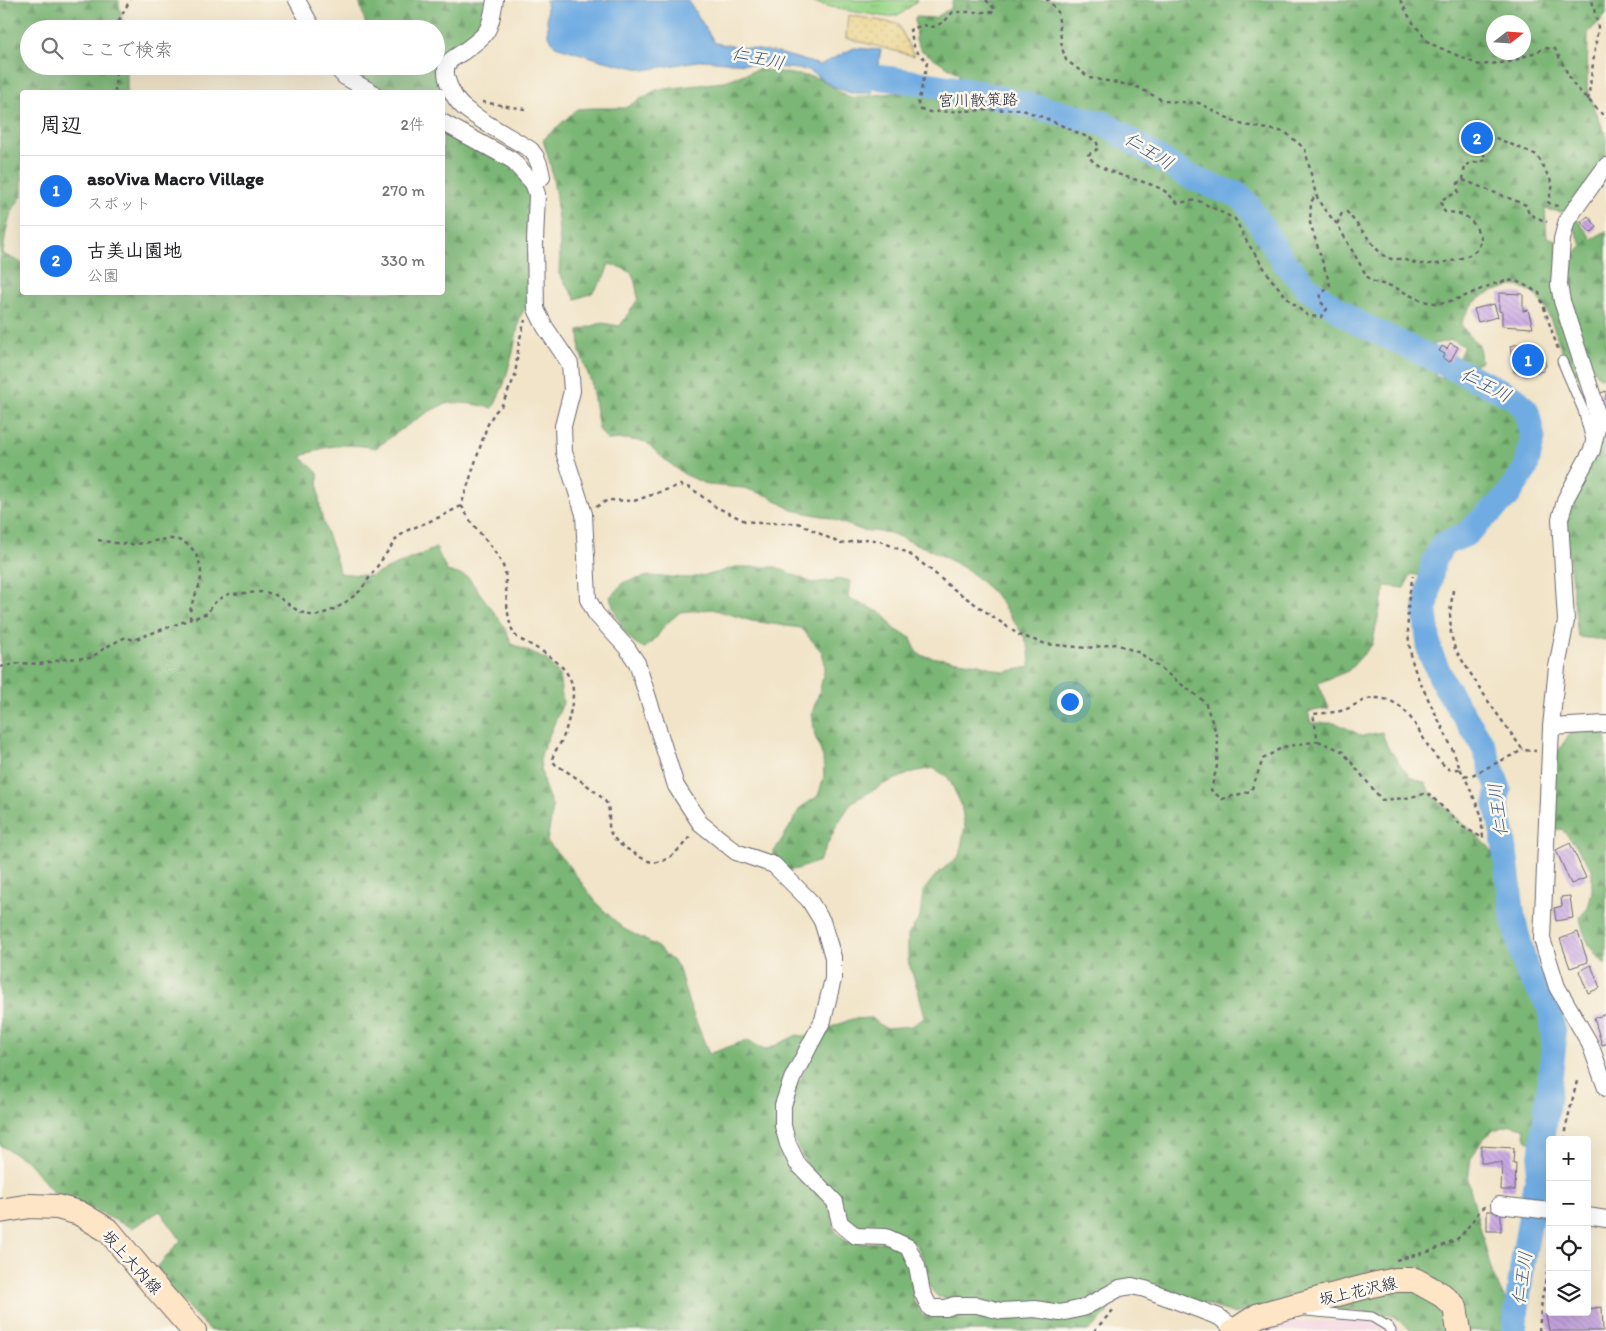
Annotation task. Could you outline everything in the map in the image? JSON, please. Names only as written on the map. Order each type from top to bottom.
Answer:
[{"type":"main road","name":"坂上大内線","points":[[0,1211],[30,1206],[56,1207],[79,1213],[109,1231],[194,1331]]},
{"type":"main road","name":"坂上花沢線","points":[[1235,1330],[1260,1315],[1380,1283],[1396,1280],[1415,1280],[1442,1295],[1455,1307],[1459,1331]]},
{"type":"street","points":[[296,0],[308,20]]},
{"type":"street","points":[[445,69],[448,62],[488,32],[495,0]]},
{"type":"street","points":[[445,74],[448,84],[461,106],[531,150],[536,156],[542,177],[533,183]]},
{"type":"street","points":[[343,75],[368,90]]},
{"type":"street","points":[[445,124],[512,160],[533,183],[537,200],[535,241],[536,309],[545,327],[570,364],[572,390],[563,426],[564,452],[584,514],[588,599],[596,614],[627,648],[637,663],[676,786],[700,823],[736,852],[774,865],[809,900],[822,921],[833,957],[833,979],[823,1020],[792,1079],[783,1105],[783,1126],[788,1144],[797,1164],[834,1202],[840,1223],[856,1236],[886,1237],[908,1247],[917,1266],[922,1292],[930,1308],[946,1308],[954,1304],[977,1305],[1001,1311],[1035,1309],[1060,1313],[1083,1308],[1120,1288],[1132,1286],[1145,1289],[1219,1317],[1235,1330]]},
{"type":"street","points":[[1606,166],[1567,220],[1562,239],[1559,285],[1562,301],[1593,396],[1597,415],[1597,429],[1592,450],[1566,498],[1560,519],[1566,621],[1557,667],[1551,727],[1542,938],[1557,987],[1590,1044],[1606,1088]]},
{"type":"street","points":[[1551,727],[1606,724]]},
{"type":"street","points":[[1506,1206],[1546,1211]]},
{"type":"street","points":[[1591,1217],[1606,1219]]},
{"type":"lane","points":[[1562,361],[1583,410],[1590,431],[1592,450]]},
{"type":"lane","points":[[1283,1309],[1372,1317],[1387,1326],[1391,1331]]},
{"type":"path","points":[[119,20],[130,0]]},
{"type":"path","name":"宮川散策路","points":[[986,0],[994,8],[994,12],[953,12],[944,22],[933,27],[923,26],[910,30],[915,50],[927,63],[918,104],[921,110],[930,112],[1020,109],[1046,118],[1096,141],[1099,148],[1088,155],[1098,165],[1118,175],[1137,179],[1165,191],[1178,203],[1197,200],[1235,219],[1247,242],[1272,280],[1289,300],[1308,316],[1321,317],[1327,309],[1320,301],[1321,295],[1330,285],[1310,223],[1311,202],[1316,195]]},
{"type":"path","points":[[1046,0],[1049,0],[1058,12],[1062,48],[1066,60],[1090,78],[1135,86],[1164,100],[1199,103],[1239,124],[1285,132],[1305,149],[1316,195],[1323,208],[1337,224],[1368,280],[1392,286],[1417,300],[1439,303],[1468,296],[1496,283],[1513,280],[1523,284],[1539,293],[1562,361]]},
{"type":"path","points":[[1400,0],[1411,20],[1429,43],[1479,65],[1510,62],[1546,48],[1555,49],[1573,84],[1606,118]]},
{"type":"path","points":[[1588,100],[1598,27],[1592,0]]},
{"type":"path","points":[[115,90],[116,75]]},
{"type":"path","points":[[458,100],[462,99],[525,109]]},
{"type":"path","points":[[1463,180],[1465,165],[1486,160],[1480,144],[1491,136],[1537,155],[1553,185],[1548,202],[1553,206],[1561,204],[1571,214]]},
{"type":"path","points":[[1337,224],[1342,212],[1347,212],[1381,254],[1392,259],[1402,259],[1418,264],[1437,264],[1456,260],[1472,254],[1478,247],[1481,237],[1468,217],[1459,213],[1445,212],[1442,208],[1440,200],[1458,192],[1458,183],[1463,180]]},
{"type":"path","points":[[1463,180],[1526,205],[1529,214],[1546,222]]},
{"type":"path","points":[[0,667],[20,663],[40,664],[66,659],[91,658],[106,646],[126,636],[133,640],[208,612],[219,599],[229,594],[264,592],[274,594],[298,611],[315,616],[342,605],[360,591],[398,538],[408,530],[461,506],[487,426],[494,413],[502,405],[514,376],[519,342],[526,316],[530,306],[536,302]]},
{"type":"path","points":[[584,514],[608,500],[634,501],[680,486],[691,488],[716,507],[744,521],[798,523],[841,544],[866,539],[880,541],[908,553],[948,585],[1019,635],[1046,644],[1088,648],[1116,644],[1140,653],[1205,702],[1218,738],[1217,766],[1211,790],[1222,799],[1252,791],[1263,758],[1283,747],[1318,741],[1342,751],[1382,800],[1406,798],[1428,792],[1463,827],[1483,838],[1481,814],[1413,664],[1407,626],[1408,595],[1413,576]]},
{"type":"path","points":[[461,506],[498,556],[506,571],[509,614],[514,634],[557,662],[565,670],[571,682],[574,693],[565,733],[553,752],[552,760],[554,764],[590,788],[606,802],[613,837],[624,847],[646,860],[653,862],[663,861],[673,854],[700,823]]},
{"type":"path","points":[[98,540],[135,544],[171,539],[189,545],[197,554],[201,574],[198,589],[189,607],[192,619]]},
{"type":"path","points":[[1454,590],[1450,614],[1451,635],[1456,649],[1490,704],[1523,750]]},
{"type":"path","points":[[1318,741],[1313,714],[1342,710],[1364,700],[1377,698],[1390,700],[1401,706],[1409,715],[1440,762],[1449,769],[1460,769]]},
{"type":"path","points":[[1464,775],[1475,774],[1523,750],[1550,752]]},
{"type":"path","points":[[1565,1136],[1577,1081]]},
{"type":"path","points":[[1390,1262],[1431,1251],[1457,1238],[1462,1235],[1481,1209],[1486,1206],[1506,1206]]},
{"type":"path","points":[[1539,1331],[1547,1271]]},
{"type":"path","points":[[1094,1331],[1116,1307]]},
{"type":"shaded area","points":[[1265,1321],[1387,1321],[1400,1331],[1251,1331]]},
{"type":"green space","points":[[0,0],[119,0],[122,20],[20,20],[20,75],[127,75],[127,90],[20,90],[20,199],[8,223],[3,254],[20,262],[20,295],[445,295],[445,128],[495,144],[527,186],[533,207],[531,298],[520,317],[504,384],[493,408],[466,403],[450,403],[423,415],[376,448],[356,445],[328,447],[301,457],[318,473],[321,511],[339,573],[371,576],[436,548],[447,571],[468,577],[504,626],[512,644],[547,660],[559,675],[563,703],[540,761],[544,785],[553,808],[547,841],[599,906],[624,929],[655,945],[678,966],[689,1004],[709,1054],[747,1040],[765,1050],[797,1035],[809,1037],[778,1127],[783,1154],[828,1204],[836,1232],[849,1242],[897,1241],[913,1274],[913,1299],[922,1315],[932,1317],[984,1310],[1012,1319],[1111,1297],[1106,1315],[1088,1331],[211,1331],[153,1272],[181,1240],[160,1211],[132,1228],[81,1204],[59,1199],[28,1162],[0,1145]]},
{"type":"green space","points":[[359,0],[487,0],[484,23],[445,74],[445,20],[365,20]]},
{"type":"green space","points":[[804,0],[917,0],[901,14],[888,17],[843,10]]},
{"type":"green space","points":[[953,0],[1606,0],[1606,15],[1588,33],[1587,88],[1603,129],[1606,132],[1606,156],[1567,213],[1545,209],[1547,237],[1556,240],[1582,380],[1568,363],[1543,304],[1535,295],[1525,289],[1513,286],[1491,292],[1480,298],[1467,312],[1461,324],[1468,335],[1479,345],[1481,362],[1471,366],[1456,364],[1464,346],[1452,340],[1427,346],[1436,377],[1450,379],[1503,397],[1517,408],[1524,426],[1523,452],[1519,473],[1509,486],[1476,519],[1463,530],[1440,542],[1430,558],[1427,577],[1411,574],[1404,588],[1385,586],[1372,645],[1348,671],[1318,683],[1329,708],[1308,712],[1311,723],[1336,723],[1362,736],[1382,732],[1387,746],[1409,776],[1425,783],[1433,796],[1489,847],[1504,876],[1509,921],[1523,978],[1541,1008],[1546,1042],[1538,1127],[1532,1144],[1526,1140],[1524,1128],[1511,1125],[1494,1130],[1483,1139],[1471,1158],[1468,1180],[1492,1273],[1511,1312],[1509,1331],[1466,1331],[1428,1276],[1262,1307],[1235,1314],[1170,1290],[1096,1297],[1059,1309],[1039,1301],[1015,1307],[938,1297],[928,1281],[922,1256],[912,1241],[889,1228],[850,1225],[814,1177],[790,1133],[789,1103],[824,1030],[852,1019],[871,1018],[885,1028],[912,1026],[925,1017],[908,961],[908,934],[920,918],[923,891],[937,874],[959,856],[965,827],[961,804],[948,777],[933,768],[913,772],[884,784],[852,802],[838,823],[819,861],[792,870],[785,871],[772,868],[766,864],[800,808],[818,796],[824,777],[823,757],[815,736],[812,713],[820,690],[825,665],[822,652],[801,628],[752,621],[712,609],[680,612],[665,625],[656,638],[645,648],[637,644],[626,634],[618,620],[610,597],[624,582],[649,576],[690,578],[736,567],[776,567],[812,583],[843,579],[850,581],[848,598],[884,614],[894,629],[911,638],[917,653],[923,656],[979,664],[1004,672],[1030,667],[1029,649],[1023,635],[996,595],[968,570],[935,552],[890,533],[861,530],[827,517],[792,510],[769,496],[744,488],[708,485],[684,474],[646,442],[625,439],[607,440],[599,429],[591,382],[580,352],[579,330],[602,323],[620,326],[638,299],[634,279],[624,269],[609,264],[604,278],[592,293],[576,299],[559,274],[560,244],[556,197],[550,163],[543,140],[577,109],[625,108],[656,90],[722,82],[759,69],[819,78],[850,98],[903,92],[939,98],[958,98],[959,74],[921,50],[916,40],[915,17],[935,18],[951,8]]},
{"type":"green space","points":[[358,75],[445,75],[437,85],[442,90],[382,90],[368,84]]},
{"type":"green space","points":[[1468,121],[1484,124],[1492,131],[1496,142],[1489,156],[1474,156],[1461,143],[1458,133]]},
{"type":"green space","points":[[1576,218],[1592,239],[1606,231],[1606,380],[1596,374],[1565,292],[1567,262],[1582,245],[1573,226]]},
{"type":"green space","points":[[1606,425],[1606,640],[1578,637],[1565,524],[1567,505],[1603,427]]},
{"type":"green space","points":[[1606,729],[1606,965],[1588,943],[1580,917],[1588,908],[1592,891],[1592,869],[1562,829],[1543,831],[1557,753],[1570,733]]},
{"type":"green space","points":[[1385,1289],[1416,1290],[1441,1307],[1452,1331],[1412,1331],[1393,1316],[1311,1306]]},
{"type":"sand","points":[[848,15],[898,24],[914,56],[846,38]]},
{"type":"water","points":[[546,0],[688,0],[715,43],[779,53],[820,65],[854,48],[881,50],[872,93],[850,93],[833,86],[808,70],[704,60],[645,70],[604,61],[555,46],[548,34]]},
{"type":"building","points":[[1588,216],[1597,227],[1591,233],[1581,222]]},
{"type":"building","points":[[1499,293],[1523,294],[1523,311],[1528,310],[1533,328],[1502,326],[1502,312],[1499,311]]},
{"type":"building","points":[[1494,304],[1498,317],[1478,322],[1474,309]]},
{"type":"building","points":[[1533,341],[1543,354],[1546,366],[1544,371],[1524,374],[1523,371],[1514,372],[1510,346]]},
{"type":"building","points":[[1450,343],[1458,347],[1450,362],[1442,358],[1445,354],[1439,351],[1442,346],[1447,349]]},
{"type":"building","points":[[1606,391],[1606,412],[1603,413],[1598,394]]},
{"type":"building","points":[[1570,843],[1586,878],[1571,884],[1556,850]]},
{"type":"building","points":[[1570,896],[1573,918],[1556,921],[1554,908],[1562,906],[1561,897]]},
{"type":"building","points":[[1578,932],[1588,962],[1570,968],[1560,939]]},
{"type":"building","points":[[1591,965],[1600,988],[1588,993],[1579,971]]},
{"type":"building","points":[[1606,1014],[1606,1044],[1602,1045],[1594,1018]]},
{"type":"building","points":[[1481,1146],[1514,1148],[1513,1164],[1516,1164],[1515,1190],[1501,1190],[1502,1163],[1481,1163]]},
{"type":"building","points":[[1487,1211],[1501,1211],[1501,1231],[1487,1231]]},
{"type":"building","points":[[1602,1307],[1603,1331],[1549,1331],[1546,1316],[1591,1316],[1591,1308]]},
{"type":"waterway","name":"仁王川","points":[[843,74],[893,79],[972,91],[1105,124],[1184,174],[1219,189],[1237,194],[1247,203],[1285,263],[1309,289],[1356,322],[1514,397],[1527,411],[1533,438],[1526,468],[1508,496],[1465,535],[1443,544],[1433,563],[1425,613],[1430,653],[1445,686],[1483,745],[1499,789],[1496,804],[1503,835],[1513,918],[1526,969],[1550,1007],[1554,1043],[1540,1162],[1523,1260],[1514,1331]]},
{"type":"place","name":"古美山園地","points":[[1477,138]]},
{"type":"place","name":"asoViva Macro Village","points":[[1528,360]]}]
